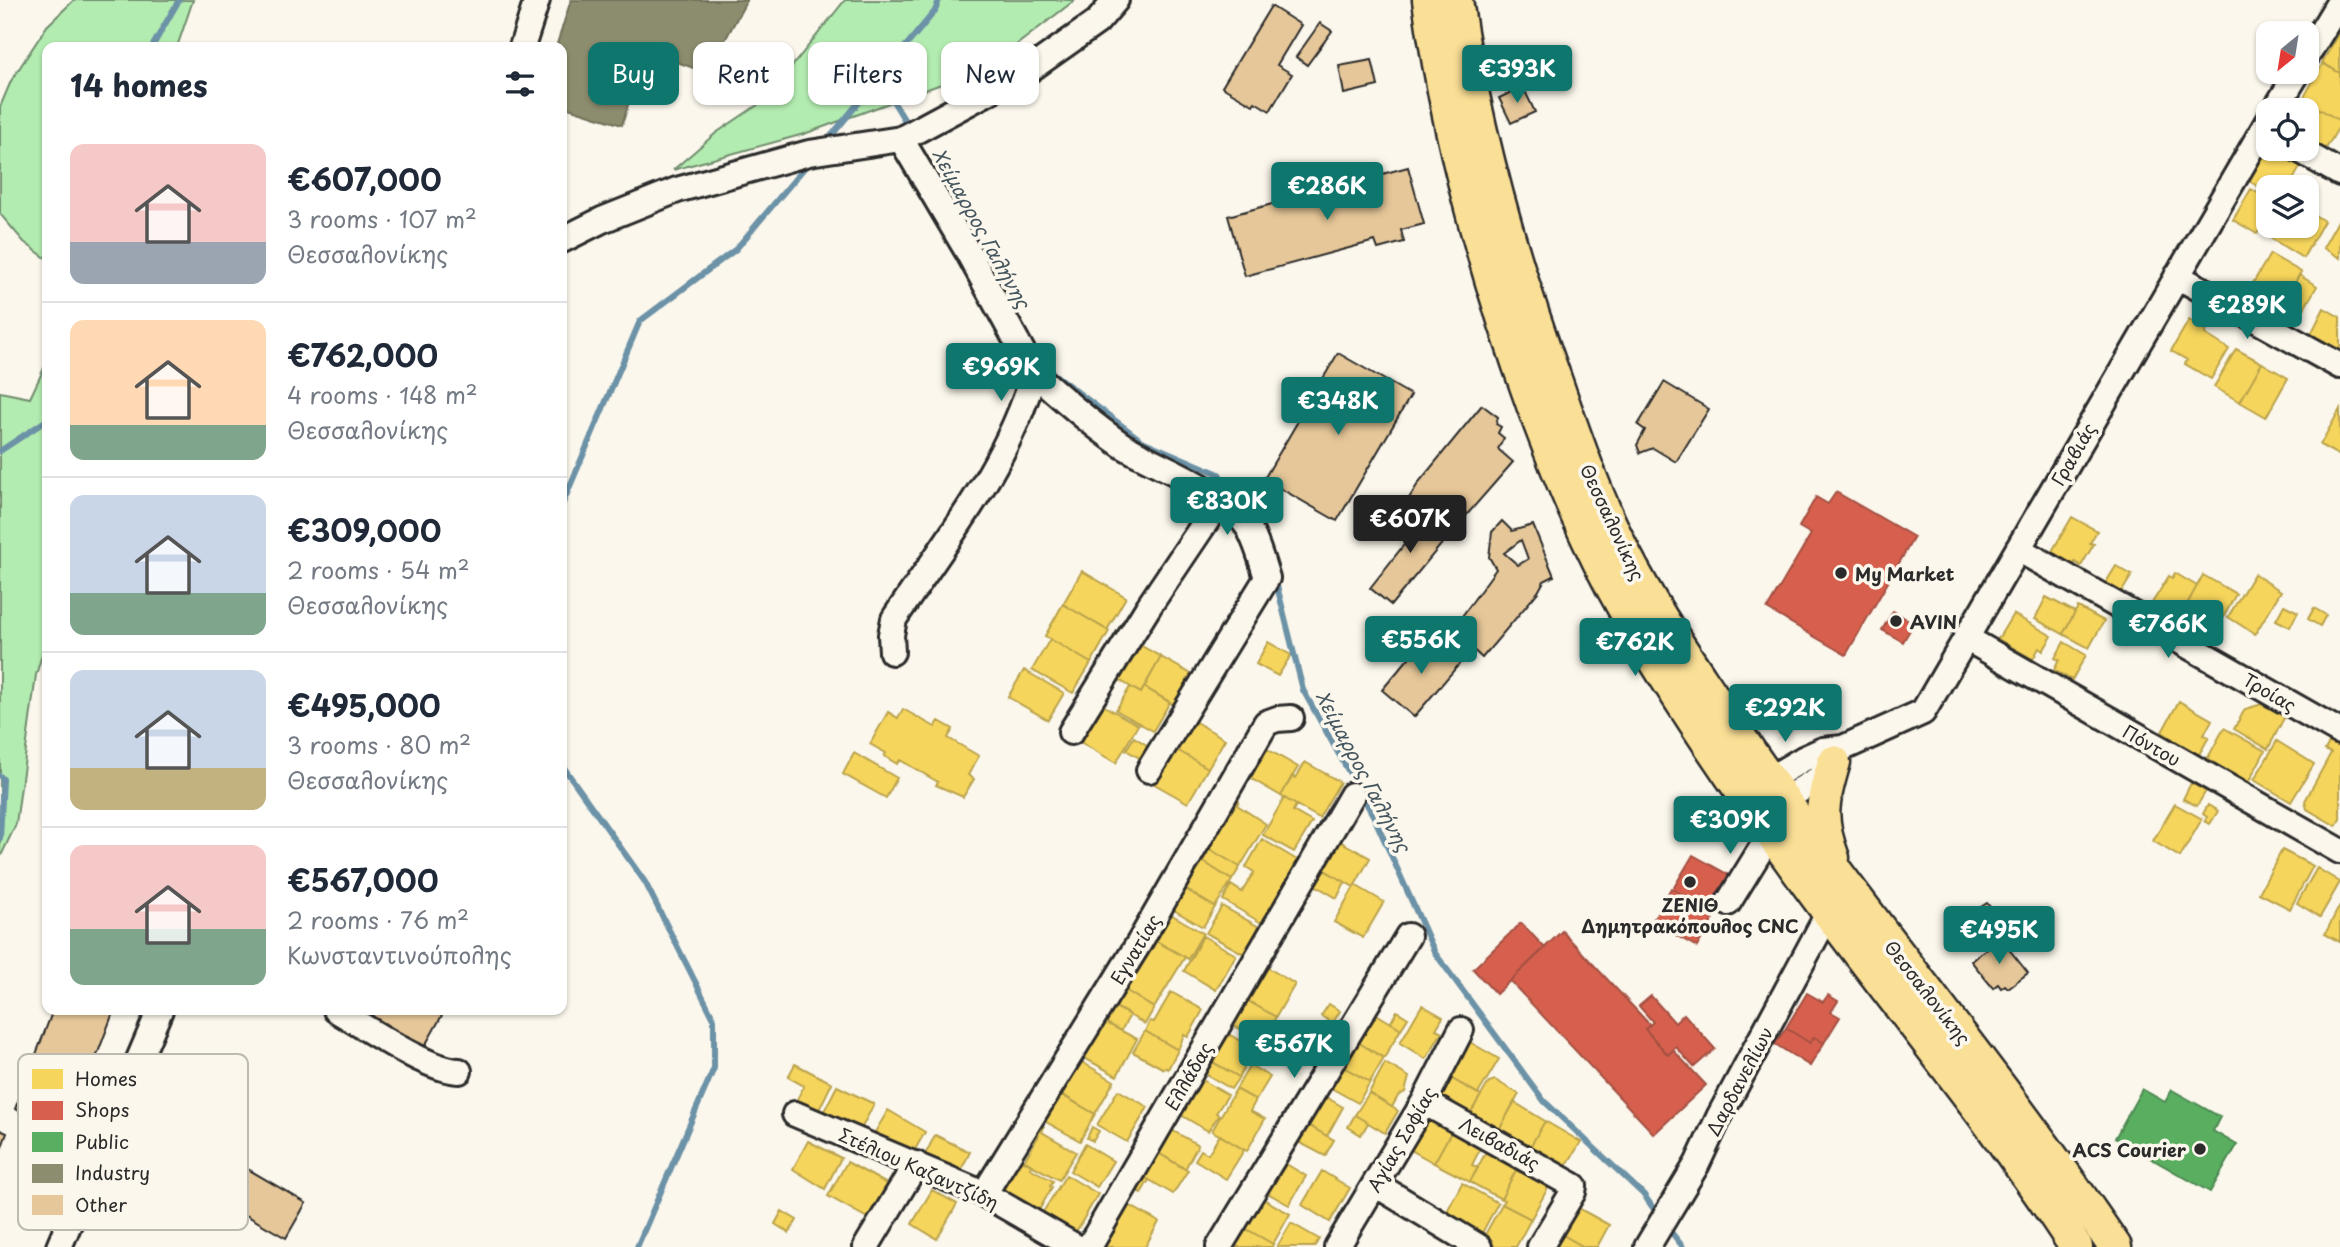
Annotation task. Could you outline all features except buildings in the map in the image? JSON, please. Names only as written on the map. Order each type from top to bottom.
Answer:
[{"type":"main road","name":"Θεσσαλονίκης","points":[[1429,0],[1452,130],[1470,208],[1502,320],[1557,470],[1589,543],[1624,608],[1658,665],[1765,804],[1840,876],[1927,994],[2024,1117],[2115,1247]]},
{"type":"main road","name":"Θεσσαλονίκης","points":[[1456,0],[1469,84],[1493,187],[1523,290],[1581,452],[1605,511],[1637,577],[1692,666],[1765,804],[1829,912],[2033,1183],[2076,1247]]},
{"type":"main road","points":[[1839,755],[1822,814],[1826,839],[1840,876]]},
{"type":"street","points":[[524,42],[537,0]]},
{"type":"street","points":[[567,238],[602,220],[677,190],[809,153],[901,139],[1029,70],[1097,22],[1116,0]]},
{"type":"street","points":[[2319,36],[2340,1]]},
{"type":"street","points":[[901,139],[968,252],[1034,373],[1074,408],[1122,444],[1221,499],[1249,528],[1267,578],[1149,770]]},
{"type":"street","name":"Γραβιάς","points":[[1765,804],[1818,779],[1839,755],[1923,712],[2176,276],[2256,144]]},
{"type":"street","points":[[2319,161],[2340,173]]},
{"type":"street","points":[[2176,276],[2340,366]]},
{"type":"street","points":[[892,652],[894,619],[988,478],[1025,404],[1034,373]]},
{"type":"street","points":[[1071,732],[1149,606],[1221,499]]},
{"type":"street","name":"Τροίας","points":[[2018,549],[2340,732]]},
{"type":"street","name":"Πόντου","points":[[1966,638],[2340,850]]},
{"type":"street","name":"Εγνατίας","points":[[984,1194],[1139,943],[1266,723],[1291,718]]},
{"type":"street","name":"Ελλάδας","points":[[1088,1247],[1352,795]]},
{"type":"street","points":[[1728,903],[1765,804]]},
{"type":"street","name":"Δαρδανελίων","points":[[1647,1247],[1697,1164],[1719,1117],[1829,912]]},
{"type":"street","points":[[1219,1247],[1408,936]]},
{"type":"street","points":[[141,1054],[158,1015]]},
{"type":"street","points":[[345,1015],[421,1059],[451,1071],[459,1071]]},
{"type":"street","name":"Αγίας Σοφίας","points":[[1337,1247],[1424,1102],[1461,1030]]},
{"type":"street","name":"Λειβαδιάς","points":[[1424,1102],[1574,1186],[1540,1247]]},
{"type":"street","name":"Στέλιου Καζαντζίδη","points":[[795,1114],[984,1194],[1076,1247]]},
{"type":"street","points":[[866,1247],[916,1164]]},
{"type":"street","points":[[1375,1184],[1479,1247]]},
{"type":"street","points":[[59,1247],[66,1230]]},
{"type":"green space","points":[[74,0],[193,0],[179,42],[42,42],[42,255],[24,242],[0,214],[0,107],[11,81],[47,26]]},
{"type":"green space","points":[[845,0],[1075,0],[1020,42],[941,42],[941,84],[927,89],[927,42],[811,42]]},
{"type":"green space","points":[[808,46],[808,105],[884,105],[804,134],[673,170],[716,133],[758,105],[794,105],[794,64]]},
{"type":"green space","points":[[42,373],[42,655],[36,675],[16,824],[0,858],[0,392],[30,398]]},
{"type":"waterway","points":[[155,42],[179,0]]},
{"type":"waterway","name":"Χείμαρρος Γαλήνης","points":[[826,142],[935,11],[939,0]]},
{"type":"waterway","name":"Χείμαρρος Γαλήνης","points":[[895,105],[910,129]]},
{"type":"waterway","name":"Χείμαρρος Γαλήνης","points":[[567,493],[640,321],[736,249],[810,161]]},
{"type":"waterway","name":"Χείμαρρος Γαλήνης","points":[[1047,369],[1142,441],[1219,474],[1231,495]]},
{"type":"waterway","points":[[0,451],[42,423]]},
{"type":"waterway","name":"Χείμαρρος Γαλήνης","points":[[1275,578],[1303,690],[1374,817],[1435,953],[1544,1101],[1644,1195],[1658,1215]]},
{"type":"waterway","name":"Χείμαρρος Γαλήνης","points":[[567,772],[645,882],[714,1019],[714,1068],[637,1247]]},
{"type":"waterway","points":[[0,776],[3,779],[0,838]]},
{"type":"waterway","name":"Χείμαρρος Γαλήνης","points":[[1667,1227],[1683,1247]]},
{"type":"place","name":"My Market","points":[[1841,573]]},
{"type":"place","name":"AVIN","points":[[1896,621]]},
{"type":"place","name":"ΖΕΝΙΘ Δημητρακόπουλος CNC","points":[[1690,882]]},
{"type":"place","name":"ACS Courier","points":[[2200,1149]]}]
